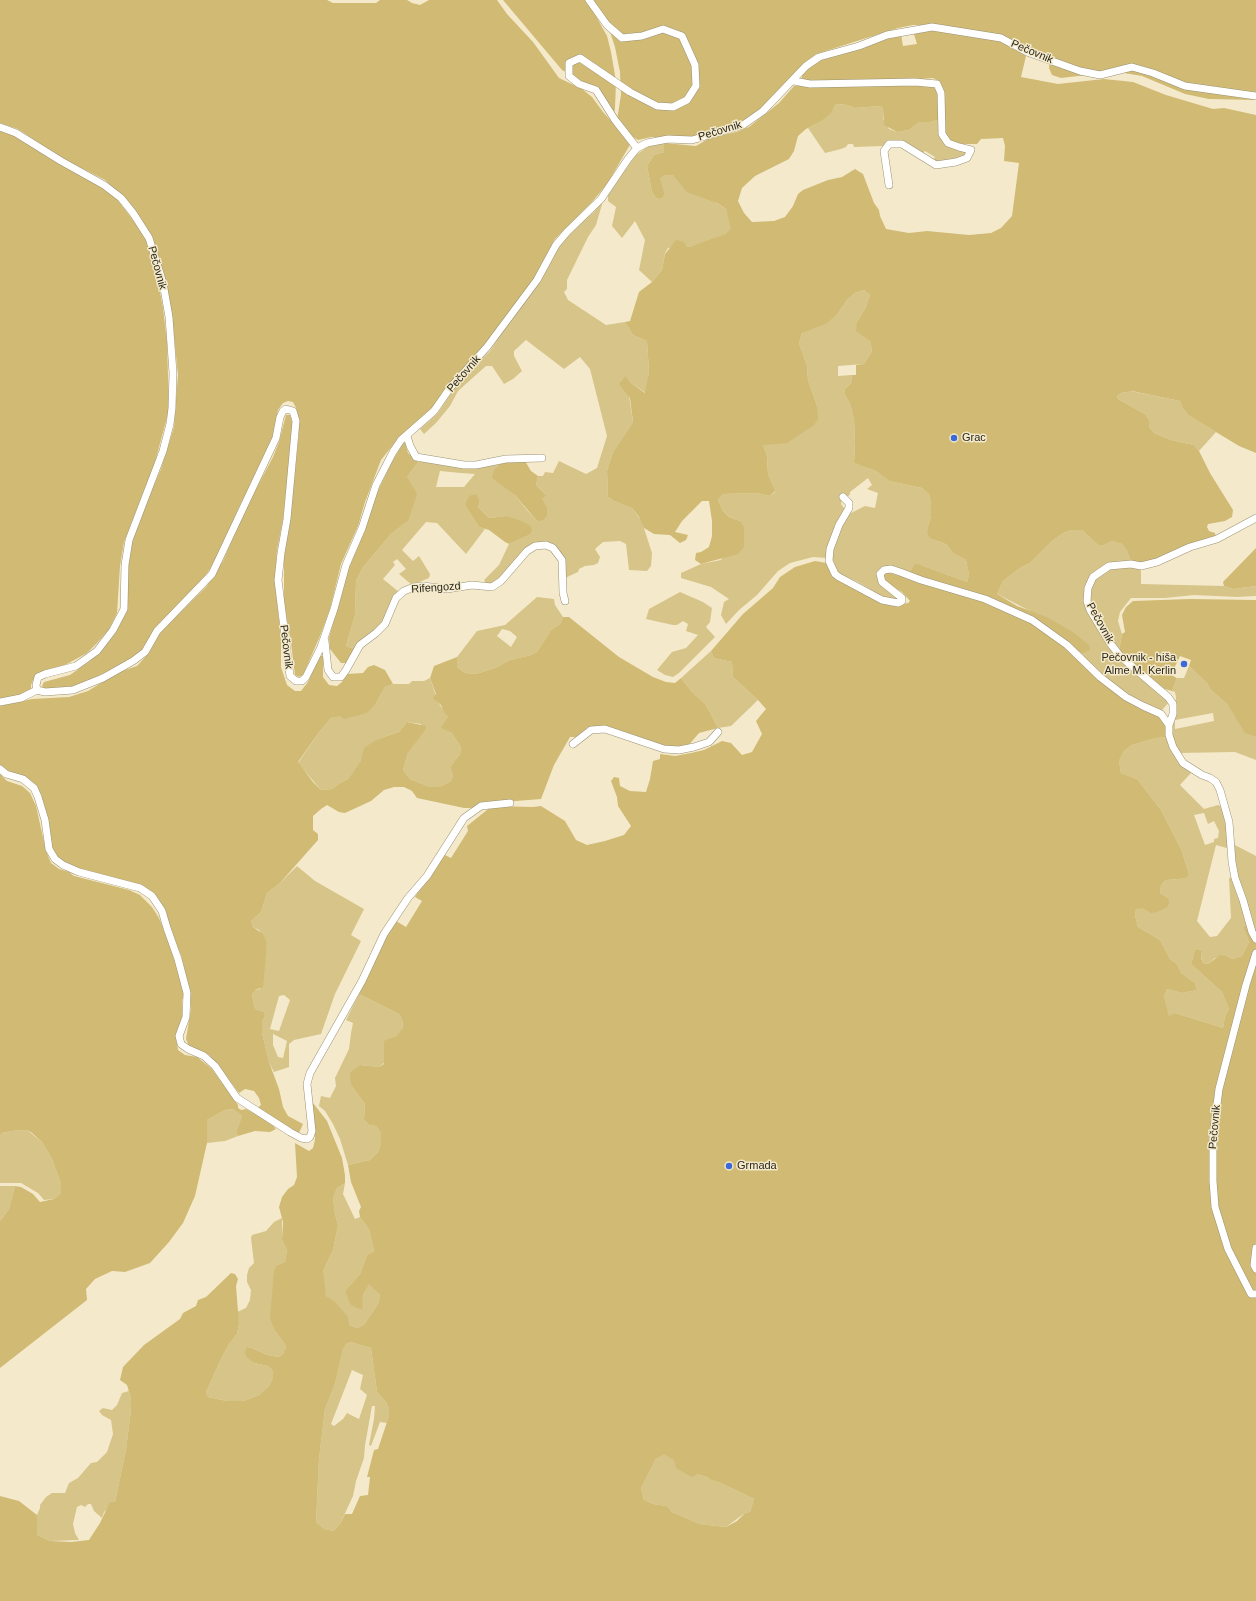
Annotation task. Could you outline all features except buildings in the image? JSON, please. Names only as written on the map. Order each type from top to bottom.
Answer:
[{"type":"street","points":[[589,0],[607,25],[622,38],[642,36],[663,29],[682,36],[695,65],[696,86],[688,100],[673,107],[656,106],[630,92],[580,58],[569,63],[568,76],[579,84],[596,90],[615,120],[638,148]]},
{"type":"street","name":"Pečovnik","points":[[0,128],[16,134],[61,161],[104,184],[121,198],[133,213],[149,238],[162,283],[169,317],[172,365],[172,408],[170,424],[163,451],[129,540],[125,565],[124,609],[113,630],[96,651],[76,666],[38,677],[36,685],[37,690],[45,692],[72,690],[122,669],[145,652],[157,632],[212,574],[276,438],[280,417],[286,409],[293,412],[296,421],[287,519],[278,580],[290,676],[296,681],[302,681],[306,677],[325,637],[346,564],[362,528],[376,485],[392,452],[401,440],[434,412],[450,388],[487,348],[537,280],[556,245],[567,232],[602,199],[628,159],[638,148],[647,143],[668,139],[692,140],[743,126],[756,118],[794,81],[806,66],[819,57],[859,46],[887,35],[932,27],[1001,38],[1027,52],[1080,71],[1100,74],[1132,67],[1153,73],[1185,86],[1256,96]]},
{"type":"street","points":[[794,81],[810,84],[915,82],[937,84],[941,93],[942,134],[948,142],[971,150],[967,158],[956,162],[936,165],[902,144],[889,144],[884,151],[889,185]]},
{"type":"street","points":[[407,436],[416,457],[470,465],[506,459],[542,458]]},
{"type":"street","name":"Pečovnik","points":[[843,497],[848,503],[849,508],[839,525],[830,549],[829,561],[835,574],[839,577],[882,600],[898,603],[902,601],[902,598],[882,582],[880,574],[884,570],[891,569],[921,580],[985,599],[1032,620],[1084,659],[1100,678],[1126,697],[1161,714],[1169,725]]},
{"type":"street","name":"Pečovnik","points":[[1256,518],[1217,538],[1190,547],[1157,562],[1141,566],[1131,564],[1109,566],[1093,577],[1088,588],[1087,601],[1090,610],[1110,643],[1120,656],[1168,697],[1173,704],[1169,725],[1169,735],[1173,747],[1183,763],[1216,782],[1230,822],[1232,862],[1235,878],[1252,932],[1256,939]]},
{"type":"street","name":"Rifengozd","points":[[325,637],[328,670],[332,677],[341,677],[360,645],[376,633],[384,624],[396,598],[404,591],[414,587],[423,586],[447,589],[472,585],[492,587],[501,581],[528,551],[536,546],[546,545],[553,548],[562,560],[565,601]]},
{"type":"street","points":[[0,702],[21,698],[37,690]]},
{"type":"street","points":[[573,744],[591,730],[605,729],[664,749],[679,750],[709,742],[718,732]]},
{"type":"street","points":[[0,769],[6,774],[23,779],[34,788],[45,820],[49,849],[55,859],[63,865],[79,872],[140,888],[152,896],[162,911],[178,959],[187,993],[186,1017],[179,1036],[181,1044],[188,1050],[204,1056],[215,1066],[237,1098],[290,1132],[301,1138],[307,1139],[310,1137],[312,1132],[307,1084],[310,1073],[362,981],[384,934],[408,898],[427,876],[464,818],[481,806],[510,803]]},
{"type":"street","name":"Pečovnik","points":[[1256,953],[1246,985],[1219,1089],[1212,1136],[1215,1207],[1228,1249],[1251,1294],[1256,1294]]},
{"type":"street","points":[[1256,1248],[1254,1265],[1256,1269]]},
{"type":"shaded area","points":[[0,0],[327,0],[333,3],[376,3],[380,0],[407,0],[420,5],[429,0],[497,0],[507,14],[533,42],[559,78],[582,89],[592,97],[603,112],[631,143],[607,184],[592,202],[555,239],[534,279],[484,346],[435,408],[396,441],[381,460],[365,502],[358,526],[341,564],[330,609],[320,636],[303,675],[299,677],[295,675],[284,602],[284,552],[290,520],[299,433],[296,408],[293,402],[288,401],[283,403],[278,410],[272,441],[267,454],[239,507],[217,558],[200,584],[156,627],[142,650],[133,659],[72,687],[45,690],[42,686],[44,682],[70,675],[90,661],[104,648],[115,634],[125,613],[127,570],[131,545],[143,510],[161,469],[174,427],[178,375],[172,316],[151,237],[121,195],[105,180],[62,158],[18,129],[0,123]]},
{"type":"shaded area","points":[[503,0],[587,0],[607,36],[611,52],[616,81],[615,109],[613,115],[595,89],[562,70]]},
{"type":"shaded area","points":[[593,0],[1256,0],[1256,100],[1209,99],[1185,94],[1142,76],[1124,73],[1104,73],[1061,78],[1052,75],[1049,68],[1050,60],[1022,46],[933,25],[913,25],[898,28],[816,54],[807,61],[759,111],[733,126],[691,138],[651,137],[638,140],[633,137],[617,120],[621,95],[620,72],[615,47],[610,32]]},
{"type":"shaded area","points":[[913,31],[934,31],[975,36],[999,41],[1026,56],[1021,77],[1058,84],[1104,79],[1133,82],[1166,95],[1213,109],[1224,108],[1256,115],[1256,453],[1239,446],[1188,415],[1182,407],[1180,401],[1132,391],[1121,393],[1117,396],[1118,399],[1145,414],[1149,420],[1149,427],[1154,433],[1171,440],[1194,445],[1199,451],[1210,473],[1233,510],[1232,517],[1225,521],[1208,524],[1207,527],[1209,531],[1215,533],[1216,538],[1150,563],[1132,565],[1127,551],[1122,544],[1112,541],[1104,545],[1098,545],[1082,530],[1072,530],[1063,533],[1051,542],[1030,563],[1020,568],[1003,581],[997,594],[1017,606],[1047,617],[1074,633],[1089,645],[1090,650],[1082,654],[1061,637],[983,596],[957,587],[909,574],[915,564],[967,582],[969,575],[966,560],[953,553],[947,545],[931,539],[928,535],[927,530],[931,516],[929,494],[922,488],[889,481],[876,471],[854,462],[854,419],[850,404],[844,393],[845,389],[851,383],[852,375],[856,375],[856,365],[864,364],[872,351],[870,341],[856,331],[857,322],[865,309],[870,295],[864,290],[855,293],[847,300],[838,313],[827,323],[802,333],[799,343],[807,366],[808,380],[817,406],[818,419],[814,425],[787,443],[763,445],[767,456],[768,474],[775,491],[770,496],[758,493],[722,494],[718,500],[723,511],[729,517],[740,521],[744,527],[744,547],[738,554],[701,564],[695,560],[696,553],[709,547],[712,536],[712,521],[709,501],[702,501],[682,521],[675,532],[688,535],[686,540],[680,543],[670,535],[654,534],[644,528],[639,517],[632,508],[608,497],[607,471],[613,452],[633,422],[630,398],[619,384],[626,376],[631,383],[645,393],[649,372],[647,341],[633,335],[625,322],[630,321],[639,292],[652,282],[662,270],[665,254],[676,240],[684,242],[686,246],[690,247],[725,234],[731,229],[726,209],[717,203],[687,192],[673,175],[665,175],[660,179],[664,193],[663,197],[659,199],[656,198],[652,192],[647,166],[654,155],[664,152],[664,143],[696,146],[710,138],[736,132],[749,127],[779,103],[794,86],[931,84],[939,93],[938,120],[919,122],[909,130],[897,132],[884,125],[883,109],[881,106],[855,108],[847,105],[836,104],[832,112],[820,122],[806,129],[798,136],[794,151],[789,159],[755,176],[742,188],[738,201],[744,213],[752,222],[774,221],[785,217],[793,206],[798,194],[803,190],[828,180],[842,177],[855,169],[863,174],[886,229],[909,233],[927,231],[969,235],[991,233],[1001,228],[1012,216],[1019,163],[1004,161],[1005,146],[1003,138],[981,139],[977,144],[963,144],[953,143],[945,135],[940,82],[933,78],[886,82],[827,80],[809,82],[802,79],[802,74],[811,65],[821,60],[859,49],[901,34],[903,46],[917,44]]},
{"type":"shaded area","points":[[836,104],[847,105],[855,108],[881,106],[883,109],[883,119],[889,129],[897,132],[909,130],[919,122],[938,120],[941,138],[965,149],[967,153],[962,157],[941,162],[932,161],[935,157],[925,151],[921,154],[893,142],[883,146],[854,147],[853,144],[848,144],[846,147],[841,149],[825,153],[808,128],[820,122]]},
{"type":"shaded area","points":[[0,130],[12,134],[59,164],[102,185],[116,198],[146,237],[154,261],[163,308],[167,342],[169,410],[155,462],[124,542],[120,566],[117,613],[109,629],[87,653],[67,664],[38,675],[33,680],[31,685],[31,693],[0,699]]},
{"type":"shaded area","points":[[664,143],[664,152],[654,155],[647,166],[652,192],[656,198],[659,199],[660,179],[665,175],[673,175],[726,209],[732,229],[725,234],[698,245],[668,248],[665,253],[662,270],[652,282],[639,270],[645,240],[635,221],[622,238],[612,226],[616,207],[608,201],[608,195],[635,156],[648,146]]},
{"type":"shaded area","points":[[603,201],[596,225],[588,237],[567,280],[567,289],[564,292],[568,300],[606,325],[625,322],[633,335],[647,341],[649,372],[646,393],[631,383],[626,376],[633,422],[613,452],[607,471],[608,497],[632,508],[642,522],[652,553],[651,566],[647,571],[629,570],[626,544],[620,541],[603,542],[595,549],[600,557],[598,563],[585,566],[579,569],[578,572],[565,578],[559,553],[536,543],[494,584],[487,585],[484,580],[499,565],[509,544],[529,535],[506,516],[489,518],[478,507],[480,501],[475,494],[465,505],[479,527],[485,529],[466,554],[437,523],[426,522],[402,550],[413,561],[419,556],[430,574],[429,578],[412,585],[399,574],[406,569],[397,559],[393,562],[395,565],[383,579],[399,592],[382,623],[355,649],[346,646],[355,615],[356,581],[363,567],[391,534],[408,521],[407,477],[418,462],[437,460],[502,463],[508,489],[537,521],[542,499],[545,494],[536,485],[538,476],[543,476],[545,472],[553,473],[559,461],[586,474],[597,468],[607,436],[590,369],[580,357],[564,369],[526,340],[514,351],[514,356],[522,371],[513,379],[504,384],[492,366],[486,366],[458,391],[450,406],[436,423],[424,434],[420,429],[438,413],[458,383],[490,351],[561,243],[581,222],[593,213]],"holes":[[[440,471],[475,474],[464,487],[436,487]]]},
{"type":"shaded area","points":[[864,290],[870,295],[865,309],[857,322],[862,334],[870,341],[872,351],[864,364],[838,366],[838,376],[852,375],[851,383],[845,389],[844,393],[850,404],[854,419],[854,461],[876,471],[889,481],[922,488],[929,494],[931,516],[927,530],[931,539],[947,545],[953,553],[966,560],[969,575],[967,582],[921,565],[909,574],[895,566],[886,566],[880,569],[877,575],[879,584],[897,598],[895,600],[885,598],[858,582],[838,573],[831,555],[835,539],[849,514],[865,506],[875,508],[878,493],[867,489],[872,485],[868,478],[850,492],[844,501],[842,500],[841,504],[846,511],[827,558],[813,557],[790,563],[778,571],[757,595],[739,610],[726,624],[721,615],[724,602],[729,599],[711,587],[681,578],[681,573],[701,564],[721,560],[740,521],[729,517],[723,511],[718,500],[721,494],[758,493],[770,496],[775,492],[768,474],[767,456],[763,445],[817,412],[817,406],[808,380],[807,366],[799,343],[802,333],[838,313],[847,300],[855,293]]},
{"type":"shaded area","points":[[1131,391],[1180,401],[1182,407],[1188,415],[1216,432],[1199,451],[1194,445],[1171,440],[1154,433],[1149,427],[1149,420],[1145,414],[1118,399],[1117,396],[1121,393]]},
{"type":"shaded area","points":[[286,415],[290,415],[293,425],[283,519],[277,550],[275,580],[281,641],[281,667],[287,685],[295,691],[301,691],[308,682],[319,656],[323,656],[323,677],[329,685],[337,686],[342,682],[347,674],[363,673],[368,667],[374,665],[385,670],[393,684],[385,687],[376,703],[367,713],[344,719],[340,716],[331,718],[298,762],[321,790],[332,789],[348,779],[361,761],[364,748],[378,739],[399,732],[407,722],[426,726],[425,730],[408,753],[403,770],[410,779],[430,787],[439,787],[451,781],[453,776],[450,767],[460,754],[461,747],[451,732],[441,728],[448,717],[441,705],[433,698],[436,694],[430,678],[434,666],[457,657],[457,667],[465,673],[476,674],[495,668],[510,660],[531,655],[537,652],[551,630],[560,624],[563,617],[569,617],[619,657],[653,677],[666,682],[675,683],[681,678],[692,692],[706,705],[718,728],[699,733],[687,747],[679,749],[588,727],[576,737],[570,737],[554,765],[541,799],[491,803],[476,808],[464,808],[417,798],[412,791],[404,787],[394,787],[384,790],[371,801],[345,813],[339,812],[327,805],[313,816],[313,830],[318,834],[318,840],[280,883],[267,893],[261,912],[251,921],[253,927],[263,934],[267,943],[263,987],[255,990],[252,995],[255,1009],[264,1012],[265,1016],[262,1022],[262,1033],[269,1062],[279,1089],[283,1107],[288,1116],[303,1124],[299,1133],[256,1109],[261,1105],[259,1098],[254,1091],[245,1089],[239,1093],[209,1055],[189,1046],[186,1039],[191,1009],[189,989],[181,955],[165,918],[151,896],[78,871],[55,860],[38,789],[17,778],[0,766],[0,706],[32,699],[69,697],[88,691],[119,672],[137,666],[149,653],[161,631],[206,587],[223,561],[245,510],[273,457],[279,442]]},
{"type":"shaded area","points":[[403,443],[405,443],[408,453],[418,462],[407,477],[417,494],[408,521],[391,534],[363,567],[356,581],[355,615],[346,646],[355,649],[346,663],[341,663],[330,649],[329,638],[348,566],[372,503]]},
{"type":"shaded area","points":[[525,461],[531,471],[538,476],[536,485],[546,495],[542,499],[547,508],[547,515],[543,520],[537,521],[515,495],[492,478],[494,470],[502,463]]},
{"type":"shaded area","points":[[476,494],[480,501],[478,507],[489,518],[506,516],[519,520],[530,525],[532,530],[529,535],[509,544],[489,530],[479,527],[465,505],[469,496]]},
{"type":"shaded area","points":[[1072,530],[1082,530],[1098,545],[1104,545],[1112,541],[1122,544],[1127,551],[1132,565],[1096,572],[1084,599],[1109,646],[1169,702],[1162,710],[1158,710],[1123,693],[1099,674],[1082,654],[1089,650],[1032,612],[997,594],[1003,581],[1020,568],[1030,563],[1051,542],[1063,533]]},
{"type":"shaded area","points":[[1256,548],[1256,586],[1233,589],[1224,586],[1223,582]]},
{"type":"shaded area","points":[[815,561],[827,563],[835,579],[881,603],[899,605],[910,601],[902,592],[884,582],[882,576],[886,572],[981,600],[1032,623],[1069,648],[1086,664],[1151,712],[1163,719],[1168,737],[1156,738],[1132,745],[1124,751],[1119,761],[1121,773],[1137,779],[1161,810],[1181,849],[1189,874],[1187,877],[1180,879],[1166,880],[1161,885],[1160,893],[1168,898],[1169,903],[1167,907],[1151,913],[1143,908],[1136,909],[1135,915],[1138,927],[1160,940],[1170,959],[1177,964],[1181,973],[1195,983],[1197,990],[1182,993],[1167,989],[1164,996],[1169,1016],[1175,1013],[1223,1028],[1225,1016],[1229,1009],[1222,992],[1191,964],[1195,950],[1198,949],[1202,951],[1201,958],[1203,963],[1208,964],[1220,955],[1227,956],[1232,959],[1242,956],[1249,942],[1243,927],[1247,924],[1252,939],[1256,943],[1256,1601],[0,1601],[0,1496],[19,1501],[37,1515],[37,1535],[50,1541],[71,1542],[89,1540],[100,1523],[110,1502],[115,1502],[126,1450],[131,1398],[127,1385],[120,1380],[123,1367],[144,1345],[180,1319],[183,1313],[196,1306],[198,1300],[206,1297],[231,1273],[235,1274],[238,1279],[236,1286],[239,1324],[237,1334],[229,1344],[222,1357],[206,1392],[208,1397],[227,1401],[244,1401],[259,1395],[269,1386],[273,1378],[273,1371],[268,1366],[254,1363],[246,1356],[245,1352],[247,1347],[267,1355],[279,1357],[283,1354],[286,1346],[276,1332],[270,1319],[274,1271],[277,1265],[285,1262],[287,1250],[282,1240],[283,1222],[279,1207],[282,1197],[288,1189],[294,1185],[297,1177],[295,1143],[309,1151],[313,1148],[315,1140],[315,1126],[310,1104],[313,1103],[327,1121],[342,1158],[345,1175],[345,1183],[337,1188],[333,1198],[338,1225],[333,1250],[323,1271],[326,1296],[335,1302],[348,1317],[349,1325],[357,1328],[364,1325],[378,1304],[380,1295],[369,1284],[363,1295],[362,1310],[351,1305],[345,1291],[360,1274],[367,1255],[374,1251],[369,1229],[360,1217],[359,1211],[361,1207],[351,1182],[348,1165],[370,1160],[378,1152],[381,1144],[381,1133],[376,1126],[369,1125],[364,1120],[365,1104],[351,1085],[350,1073],[360,1065],[379,1067],[384,1064],[384,1041],[396,1036],[403,1028],[402,1019],[399,1014],[359,994],[381,945],[396,921],[406,927],[422,901],[415,897],[443,854],[451,858],[468,831],[467,826],[492,806],[541,806],[565,821],[576,840],[587,845],[624,835],[631,826],[618,806],[617,797],[611,781],[614,777],[619,778],[620,786],[630,791],[646,792],[653,761],[660,759],[660,754],[675,756],[691,753],[704,750],[722,741],[731,743],[742,755],[752,752],[762,734],[756,721],[766,709],[733,677],[732,662],[714,658],[711,651],[743,614],[773,588],[780,577],[795,567]],"holes":[[[351,1342],[371,1348],[377,1392],[386,1402],[389,1409],[389,1416],[378,1449],[374,1450],[367,1477],[370,1477],[368,1495],[360,1496],[352,1514],[345,1514],[340,1524],[333,1531],[324,1529],[316,1522],[319,1459],[325,1409],[335,1384],[343,1349],[346,1344]],[[664,1454],[674,1460],[676,1468],[692,1477],[697,1474],[707,1477],[754,1499],[750,1512],[745,1513],[737,1521],[726,1527],[717,1526],[700,1524],[672,1512],[667,1506],[653,1504],[644,1500],[641,1488],[656,1459]]]},
{"type":"shaded area","points":[[1122,567],[1141,569],[1141,584],[1224,586],[1233,589],[1256,586],[1256,596],[1237,597],[1194,595],[1165,598],[1131,598],[1120,612],[1118,621],[1122,634],[1119,651],[1091,608],[1089,590],[1097,575],[1109,569]]},
{"type":"shaded area","points":[[680,592],[703,602],[712,608],[710,622],[706,627],[715,637],[679,673],[673,677],[665,675],[657,670],[672,652],[686,648],[698,635],[686,631],[688,624],[683,621],[677,625],[673,625],[646,619],[649,609]]},
{"type":"shaded area","points":[[537,597],[554,599],[555,605],[563,617],[560,624],[551,630],[537,652],[531,655],[510,660],[495,668],[476,674],[465,673],[457,667],[457,657],[477,631],[505,625]],"holes":[[[502,629],[510,631],[517,637],[511,647],[497,636]]]},
{"type":"shaded area","points":[[1190,599],[1256,600],[1256,737],[1245,733],[1227,704],[1210,689],[1207,683],[1189,666],[1191,660],[1180,656],[1171,675],[1177,678],[1172,691],[1161,688],[1119,651],[1122,634],[1125,632],[1122,615],[1126,607],[1133,601]]},
{"type":"shaded area","points":[[711,651],[714,658],[732,662],[733,677],[758,700],[731,726],[718,728],[706,705],[692,692],[681,678]]},
{"type":"shaded area","points":[[1189,666],[1207,683],[1210,689],[1227,704],[1245,732],[1256,737],[1256,760],[1235,752],[1178,753],[1171,735],[1174,702],[1176,700],[1175,692],[1172,691],[1177,678],[1184,678]],"holes":[[[1213,713],[1214,721],[1175,729],[1175,720]]]},
{"type":"shaded area","points":[[430,678],[438,702],[448,717],[451,732],[461,747],[460,754],[450,767],[453,776],[451,781],[439,787],[430,787],[410,779],[403,770],[408,753],[415,743],[421,724],[407,722],[399,732],[378,739],[348,779],[332,789],[321,790],[298,763],[331,718],[376,703],[385,687],[393,684],[409,684],[412,681],[424,681]]},
{"type":"shaded area","points":[[1168,737],[1182,765],[1191,773],[1180,785],[1204,809],[1218,805],[1222,807],[1225,813],[1230,849],[1216,845],[1197,921],[1210,937],[1217,936],[1231,918],[1229,878],[1233,877],[1247,924],[1243,927],[1249,942],[1242,956],[1232,959],[1227,956],[1215,958],[1208,964],[1203,963],[1201,957],[1202,951],[1198,949],[1195,950],[1191,964],[1222,992],[1229,1009],[1225,1016],[1223,1028],[1175,1013],[1169,1017],[1164,996],[1167,989],[1182,993],[1197,990],[1195,983],[1181,973],[1177,964],[1170,959],[1160,940],[1138,927],[1135,915],[1136,909],[1168,898],[1160,893],[1161,885],[1166,880],[1180,879],[1189,874],[1181,849],[1161,810],[1137,779],[1121,773],[1119,761],[1124,751],[1132,745],[1156,738]],"holes":[[[1204,813],[1208,824],[1214,821],[1219,831],[1218,838],[1214,839],[1214,842],[1205,845],[1194,815]]]},
{"type":"shaded area","points":[[0,774],[7,781],[22,786],[30,793],[36,806],[46,851],[51,863],[59,869],[69,872],[74,876],[129,890],[140,895],[152,907],[159,918],[175,957],[185,993],[182,1000],[182,1025],[176,1037],[178,1050],[185,1055],[197,1057],[212,1069],[238,1105],[238,1108],[241,1110],[246,1109],[269,1121],[276,1129],[270,1132],[255,1131],[238,1136],[236,1132],[242,1116],[234,1109],[225,1110],[207,1120],[207,1143],[195,1196],[183,1223],[169,1242],[150,1263],[125,1272],[112,1271],[95,1279],[86,1289],[87,1300],[0,1368],[0,1221],[9,1209],[15,1186],[21,1187],[33,1194],[40,1202],[54,1199],[61,1193],[61,1184],[52,1159],[42,1142],[32,1133],[27,1130],[11,1131],[2,1133],[0,1136]]},
{"type":"shaded area","points":[[1233,844],[1256,856],[1256,941],[1238,880]]},
{"type":"shaded area","points":[[297,866],[315,881],[364,909],[351,935],[361,941],[335,994],[321,1034],[294,1040],[289,1044],[289,1067],[274,1072],[269,1062],[262,1033],[262,1022],[265,1016],[264,1012],[255,1009],[252,995],[255,990],[260,989],[267,943],[259,930],[253,927],[251,921],[261,912],[267,893],[280,883]],"holes":[[[284,995],[290,1000],[279,1031],[270,1029],[279,996]],[[273,1034],[287,1041],[283,1058],[278,1057],[273,1045]]]},
{"type":"shaded area","points":[[359,994],[399,1014],[402,1019],[403,1029],[396,1036],[384,1042],[384,1063],[379,1067],[360,1065],[351,1085],[365,1104],[364,1120],[369,1125],[376,1126],[381,1133],[381,1144],[378,1152],[370,1160],[348,1165],[340,1139],[333,1124],[325,1111],[319,1106],[321,1096],[330,1098],[336,1086],[335,1078],[349,1049],[353,1023],[346,1020]]},
{"type":"shaded area","points":[[235,1109],[242,1116],[236,1132],[238,1136],[225,1141],[207,1143],[207,1120],[225,1110]]},
{"type":"shaded area","points":[[27,1130],[42,1142],[52,1159],[61,1184],[61,1193],[54,1199],[44,1200],[38,1193],[21,1183],[0,1183],[0,1136],[2,1133],[11,1131]]},
{"type":"shaded area","points":[[345,1183],[343,1194],[355,1219],[360,1217],[369,1229],[374,1251],[367,1255],[360,1274],[345,1291],[361,1310],[363,1295],[369,1283],[380,1295],[378,1304],[364,1325],[357,1328],[349,1325],[326,1296],[323,1282],[323,1271],[333,1250],[338,1225],[333,1198],[337,1188]]},
{"type":"shaded area","points":[[0,1186],[15,1186],[9,1209],[0,1221]]},
{"type":"shaded area","points":[[282,1218],[282,1240],[287,1250],[285,1262],[277,1265],[276,1332],[286,1346],[283,1354],[279,1357],[267,1355],[247,1347],[254,1363],[268,1366],[273,1371],[273,1378],[269,1386],[259,1395],[244,1401],[227,1401],[208,1397],[206,1392],[222,1357],[229,1344],[237,1334],[239,1324],[237,1312],[246,1308],[250,1300],[251,1290],[247,1282],[247,1275],[249,1268],[254,1263],[251,1238],[252,1235],[266,1231],[274,1222]]},
{"type":"shaded area","points":[[351,1342],[371,1348],[377,1392],[386,1402],[389,1409],[389,1416],[387,1423],[380,1422],[371,1446],[369,1445],[375,1406],[372,1406],[364,1458],[356,1481],[353,1496],[340,1524],[333,1531],[324,1529],[316,1522],[319,1459],[325,1409],[335,1384],[343,1349],[346,1344]],"holes":[[[352,1370],[363,1375],[360,1389],[367,1395],[359,1419],[347,1413],[343,1419],[334,1426],[331,1424]]]},
{"type":"shaded area","points":[[129,1391],[131,1398],[131,1410],[126,1450],[115,1502],[104,1512],[102,1518],[94,1511],[91,1504],[88,1504],[85,1507],[81,1505],[77,1507],[73,1524],[75,1533],[79,1540],[50,1541],[37,1535],[37,1515],[40,1505],[46,1497],[52,1493],[65,1493],[69,1483],[78,1478],[91,1463],[97,1462],[107,1452],[113,1434],[111,1420],[102,1415],[99,1411],[103,1408],[112,1410],[117,1405],[122,1393]]},
{"type":"shaded area","points":[[664,1453],[697,1474],[721,1483],[754,1499],[750,1512],[745,1513],[726,1527],[700,1524],[672,1512],[667,1506],[653,1504],[644,1500],[641,1488],[656,1459]]},
{"type":"place","name":"Grac","points":[[954,438]]},
{"type":"place","name":"Pečovnik - hiša Alme M. Kerlin","points":[[1184,664]]},
{"type":"place","name":"Grmada","points":[[729,1166]]}]
